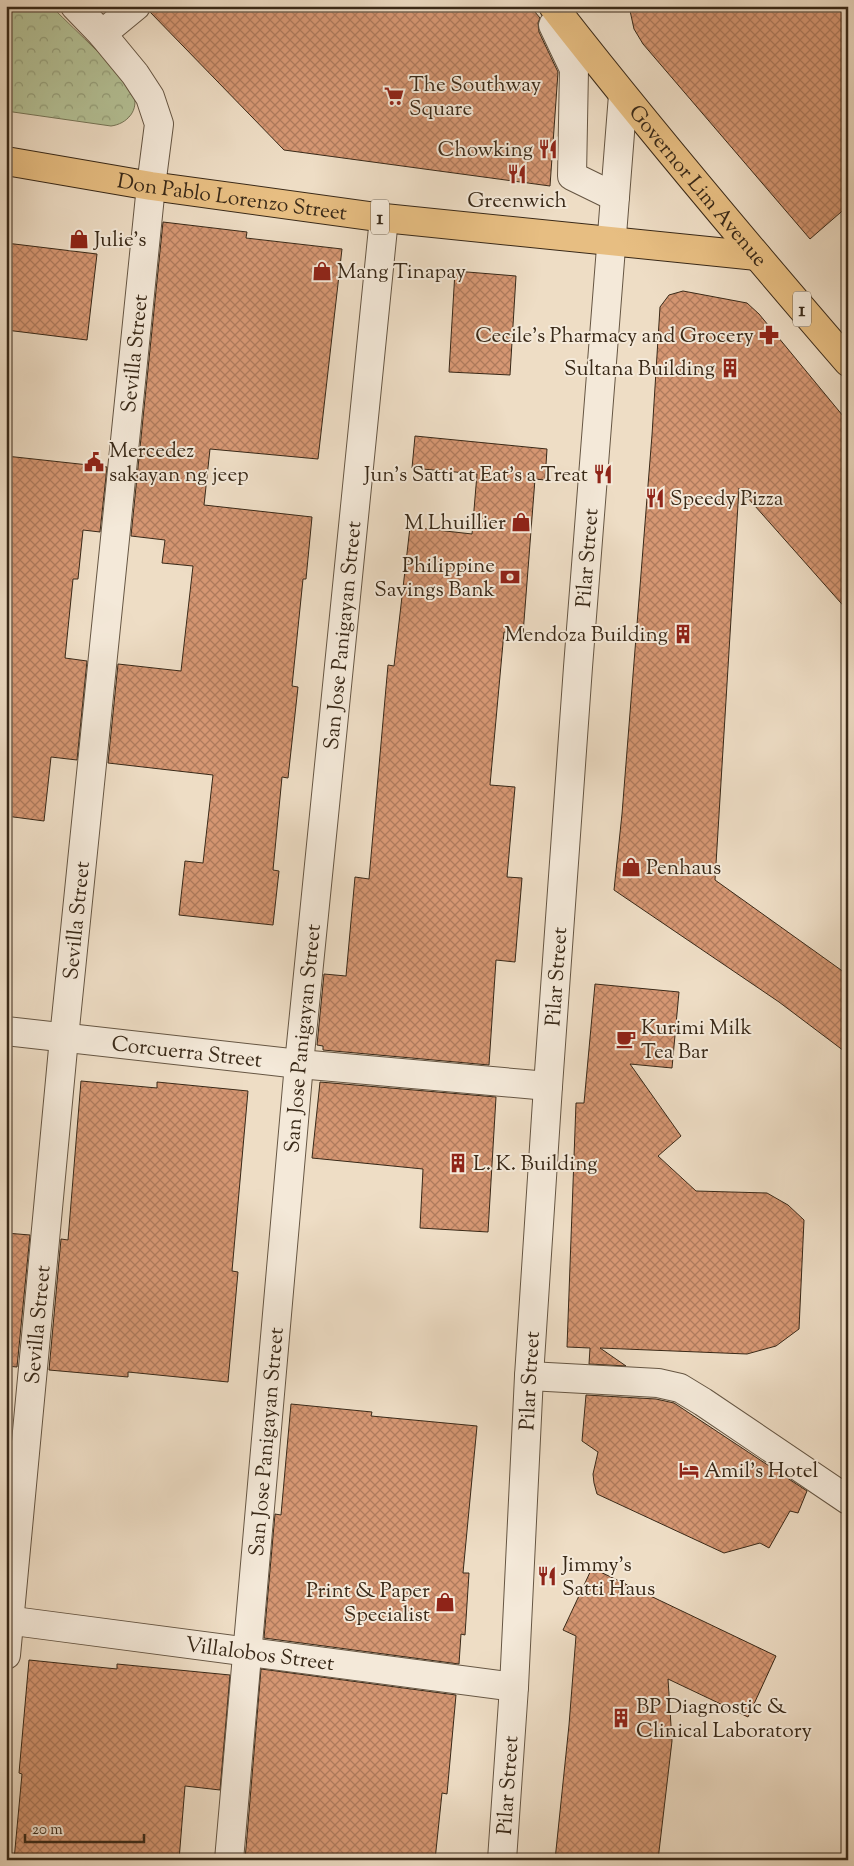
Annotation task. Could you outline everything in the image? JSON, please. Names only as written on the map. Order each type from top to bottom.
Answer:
[{"type":"main road","name":"Governor Lim Avenue","points":[[557,12],[757,256],[848,362]]},
{"type":"main road","name":"Don Pablo Lorenzo Street","points":[[6,161],[151,186],[384,218],[757,256]]},
{"type":"street","name":"Sevilla Street","points":[[6,1655],[64,1038],[151,186],[160,124],[150,97],[135,74],[102,34],[75,6]]},
{"type":"street","points":[[102,34],[136,6]]},
{"type":"street","points":[[557,12],[553,26],[574,69],[572,176],[615,197]]},
{"type":"street","name":"Pilar Street","points":[[502,1860],[514,1687],[529,1376],[548,1086],[578,667],[623,94]]},
{"type":"street","name":"San Jose Panigayan Street","points":[[229,1860],[299,1064],[384,218]]},
{"type":"street","name":"Corcuerra Street","points":[[6,1031],[299,1064],[548,1086]]},
{"type":"street","points":[[529,1376],[658,1383],[680,1388],[848,1500]]},
{"type":"street","name":"Villalobos Street","points":[[8,1621],[514,1687]]},
{"type":"green space","points":[[6,6],[51,6],[117,69],[126,80],[135,99],[131,115],[117,125],[111,126],[6,111]]},
{"type":"building","name":"The Southway Square","points":[[151,6],[530,6],[540,18],[538,23],[539,32],[558,72],[550,186],[284,150],[150,12]]},
{"type":"building","points":[[629,6],[848,6],[848,206],[810,239],[643,44],[634,29]]},
{"type":"building","points":[[163,222],[247,232],[246,238],[342,249],[318,459],[210,449],[204,505],[312,517],[306,579],[303,579],[292,686],[298,687],[288,778],[282,777],[273,870],[279,871],[273,925],[179,915],[185,861],[203,863],[213,775],[108,763],[118,664],[181,671],[193,566],[162,563],[165,540],[131,536]]},
{"type":"building","points":[[6,243],[97,254],[87,340],[6,330]]},
{"type":"building","points":[[455,271],[516,276],[510,375],[449,372]]},
{"type":"building","points":[[683,291],[747,303],[759,314],[848,422],[848,611],[739,488],[715,880],[848,975],[848,1054],[779,1002],[614,890],[622,814],[652,435],[660,307],[669,295]]},
{"type":"building","points":[[415,436],[547,449],[545,480],[535,479],[523,634],[504,632],[490,785],[515,787],[507,877],[522,878],[515,962],[496,960],[489,1065],[323,1050],[323,1046],[317,1045],[324,974],[346,976],[355,877],[369,879],[388,665],[394,666],[410,527],[472,534],[477,474],[412,468]]},
{"type":"building","points":[[6,456],[107,467],[100,532],[83,530],[78,579],[73,579],[65,658],[87,661],[77,760],[51,757],[44,821],[6,816]]},
{"type":"building","points":[[595,984],[679,992],[672,1068],[630,1064],[681,1136],[658,1156],[696,1191],[767,1193],[788,1205],[804,1220],[799,1329],[776,1346],[747,1354],[600,1348],[626,1366],[589,1364],[590,1348],[567,1347],[576,1103],[584,1103]]},
{"type":"building","points":[[81,1081],[157,1088],[157,1082],[248,1091],[232,1271],[238,1272],[228,1382],[128,1372],[128,1377],[49,1370],[61,1239],[68,1240]]},
{"type":"building","points":[[320,1082],[496,1097],[488,1232],[420,1228],[423,1169],[312,1158]]},
{"type":"building","points":[[6,1233],[30,1235],[17,1367],[6,1366]]},
{"type":"building","name":"Amil's Hotel","points":[[586,1395],[656,1399],[674,1403],[807,1491],[798,1513],[790,1511],[769,1548],[760,1543],[724,1553],[597,1494],[593,1474],[598,1452],[582,1441]]},
{"type":"building","points":[[291,1404],[372,1412],[371,1416],[477,1426],[463,1573],[469,1573],[465,1635],[461,1634],[459,1664],[264,1638],[275,1514],[281,1515]]},
{"type":"building","points":[[592,1568],[776,1656],[748,1717],[668,1679],[672,1741],[658,1860],[555,1860],[576,1636],[563,1630]]},
{"type":"building","points":[[29,1660],[117,1669],[117,1664],[230,1675],[220,1790],[185,1786],[179,1860],[14,1860],[22,1774],[19,1773]]},
{"type":"building","points":[[261,1669],[456,1695],[447,1794],[442,1793],[435,1860],[245,1860]]},
{"type":"place","name":"The Southway Square","points":[[394,96]]},
{"type":"place","name":"Chowking","points":[[548,149]]},
{"type":"place","name":"Greenwich","points":[[517,174]]},
{"type":"place","name":"Julie's","points":[[79,239]]},
{"type":"place","name":"Mang Tinapay","points":[[322,271]]},
{"type":"place","name":"Cecile's Pharmacy and Grocery","points":[[769,335]]},
{"type":"place","name":"Sultana Building","points":[[730,368]]},
{"type":"place","name":"Mercedez sakayan ng jeep","points":[[94,462]]},
{"type":"place","name":"Jun's Satti at Eat's a Treat","points":[[603,474]]},
{"type":"place","name":"Speedy Pizza","points":[[655,498]]},
{"type":"place","name":"M Lhuillier","points":[[521,522]]},
{"type":"place","name":"Philippine Savings Bank","points":[[510,577]]},
{"type":"place","name":"Mendoza Building","points":[[683,634]]},
{"type":"place","name":"Penhaus","points":[[631,867]]},
{"type":"place","name":"Kurimi Milk Tea Bar","points":[[626,1039]]},
{"type":"place","name":"L. K. Building","points":[[458,1163]]},
{"type":"place","name":"Amil's Hotel","points":[[689,1470]]},
{"type":"place","name":"Jimmy’s Satti Haus","points":[[547,1576]]},
{"type":"place","name":"Print & Paper Specialist","points":[[445,1602]]},
{"type":"place","name":"BP Diagnostic & Clinical Laboratory","points":[[621,1718]]}]
